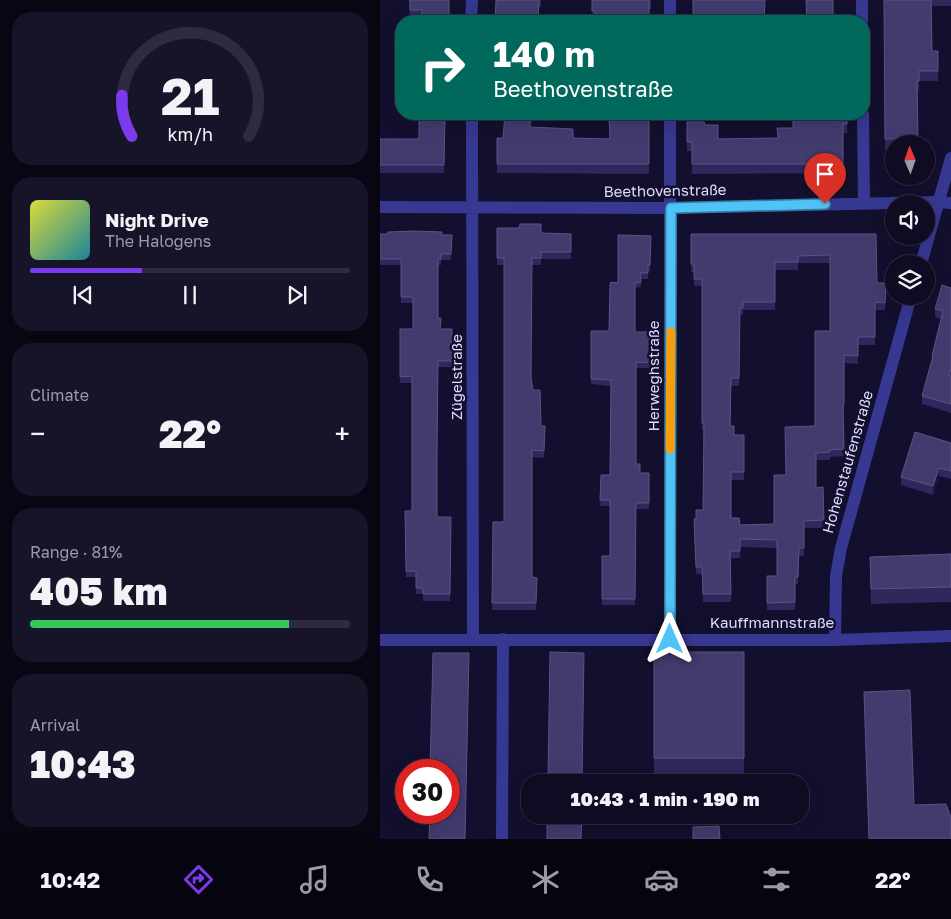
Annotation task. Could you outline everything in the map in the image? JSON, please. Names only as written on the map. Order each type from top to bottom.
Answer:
[{"type":"street","points":[[471,15],[472,0]]},
{"type":"street","points":[[670,0],[670,15]]},
{"type":"street","points":[[862,0],[862,15]]},
{"type":"street","name":"Zügelstraße","points":[[472,120],[473,640]]},
{"type":"street","name":"Herweghstraße","points":[[670,120],[670,639]]},
{"type":"street","points":[[863,120],[864,203]]},
{"type":"street","points":[[923,255],[951,158]]},
{"type":"street","name":"Beethovenstraße","points":[[380,207],[671,208],[864,203],[951,203]]},
{"type":"street","name":"Hohenstaufenstraße","points":[[835,640],[836,576],[841,548],[909,305]]},
{"type":"street","name":"Kauffmannstraße","points":[[380,640],[835,640],[951,636]]},
{"type":"street","points":[[502,839],[503,639]]},
{"type":"building","points":[[410,0],[449,0],[449,15],[422,15],[422,10],[410,10]]},
{"type":"building","points":[[496,0],[539,0],[538,15],[495,15]]},
{"type":"building","points":[[592,0],[649,0],[649,15],[595,15],[595,11],[592,11]]},
{"type":"building","points":[[693,0],[765,0],[764,15],[693,15]]},
{"type":"building","points":[[806,0],[833,0],[833,15],[807,15]]},
{"type":"building","points":[[884,0],[931,0],[932,51],[938,51],[938,71],[919,71],[919,81],[917,81],[918,135],[885,135],[885,139]]},
{"type":"building","points":[[419,120],[445,120],[444,165],[380,165],[380,139],[419,139]]},
{"type":"building","points":[[504,120],[531,120],[530,127],[573,129],[573,138],[610,139],[609,120],[649,120],[649,164],[497,164],[497,138],[503,138]]},
{"type":"building","points":[[793,120],[847,120],[847,124],[843,124],[843,164],[692,164],[692,142],[687,142],[687,122],[704,122],[705,125],[718,125],[718,139],[778,138],[777,128],[793,128]]},
{"type":"building","points":[[520,224],[541,224],[541,233],[571,234],[571,252],[541,252],[541,258],[532,258],[531,377],[533,390],[540,390],[541,426],[545,426],[544,451],[532,450],[532,577],[537,578],[536,603],[492,603],[493,522],[504,522],[504,258],[497,258],[497,228],[519,228]]},
{"type":"building","points":[[414,231],[442,232],[441,235],[452,235],[451,254],[441,254],[441,259],[438,259],[438,318],[441,318],[440,329],[452,329],[452,361],[438,361],[437,452],[437,517],[451,517],[450,594],[423,594],[423,588],[416,588],[416,571],[406,571],[405,511],[412,511],[412,376],[400,377],[400,329],[413,329],[413,297],[401,297],[401,259],[380,259],[380,234]]},
{"type":"building","points":[[691,234],[876,234],[877,283],[885,283],[885,303],[875,302],[875,337],[858,337],[858,356],[844,355],[844,449],[816,453],[816,488],[823,487],[824,520],[804,521],[804,548],[799,548],[798,577],[795,577],[795,602],[767,603],[767,576],[777,576],[777,540],[740,539],[740,551],[730,551],[731,594],[703,594],[702,567],[696,567],[694,519],[696,519],[696,510],[703,510],[702,279],[694,279],[694,264],[691,264]],"holes":[[[830,255],[830,331],[815,331],[815,426],[785,427],[786,475],[774,475],[774,524],[740,525],[739,518],[731,518],[731,472],[744,472],[744,435],[734,435],[734,426],[730,426],[731,378],[739,378],[740,308],[743,308],[743,302],[775,302],[775,262],[798,262],[798,256]]]},
{"type":"building","points":[[618,235],[651,236],[648,273],[640,273],[641,282],[635,283],[635,332],[651,332],[650,363],[636,362],[636,464],[640,464],[640,473],[649,473],[649,503],[636,503],[635,599],[602,599],[602,556],[610,556],[610,500],[600,500],[601,475],[610,475],[611,380],[591,379],[591,331],[609,331],[610,284],[611,282],[618,283]]},
{"type":"building","points":[[942,285],[951,288],[951,368],[949,376],[951,376],[951,404],[922,396],[943,311],[935,309]]},
{"type":"building","points":[[915,432],[951,443],[951,471],[939,468],[933,486],[901,477]]},
{"type":"building","points":[[951,554],[951,587],[871,589],[870,557]]},
{"type":"building","points":[[550,652],[584,653],[582,774],[548,774]]},
{"type":"building","points":[[654,652],[744,652],[744,758],[654,758]]},
{"type":"building","points":[[433,653],[469,653],[465,839],[429,839],[430,824],[460,824],[460,759],[430,759]]},
{"type":"building","points":[[910,690],[914,805],[946,804],[951,818],[951,839],[869,839],[864,692]]},
{"type":"building","points":[[547,824],[582,824],[581,839],[547,839]]},
{"type":"building","points":[[719,826],[720,839],[693,839],[693,827]]},
{"type":"slow traffic","points":[[670,449],[671,332]]},
{"type":"route","points":[[670,639],[671,208],[825,204]]}]
